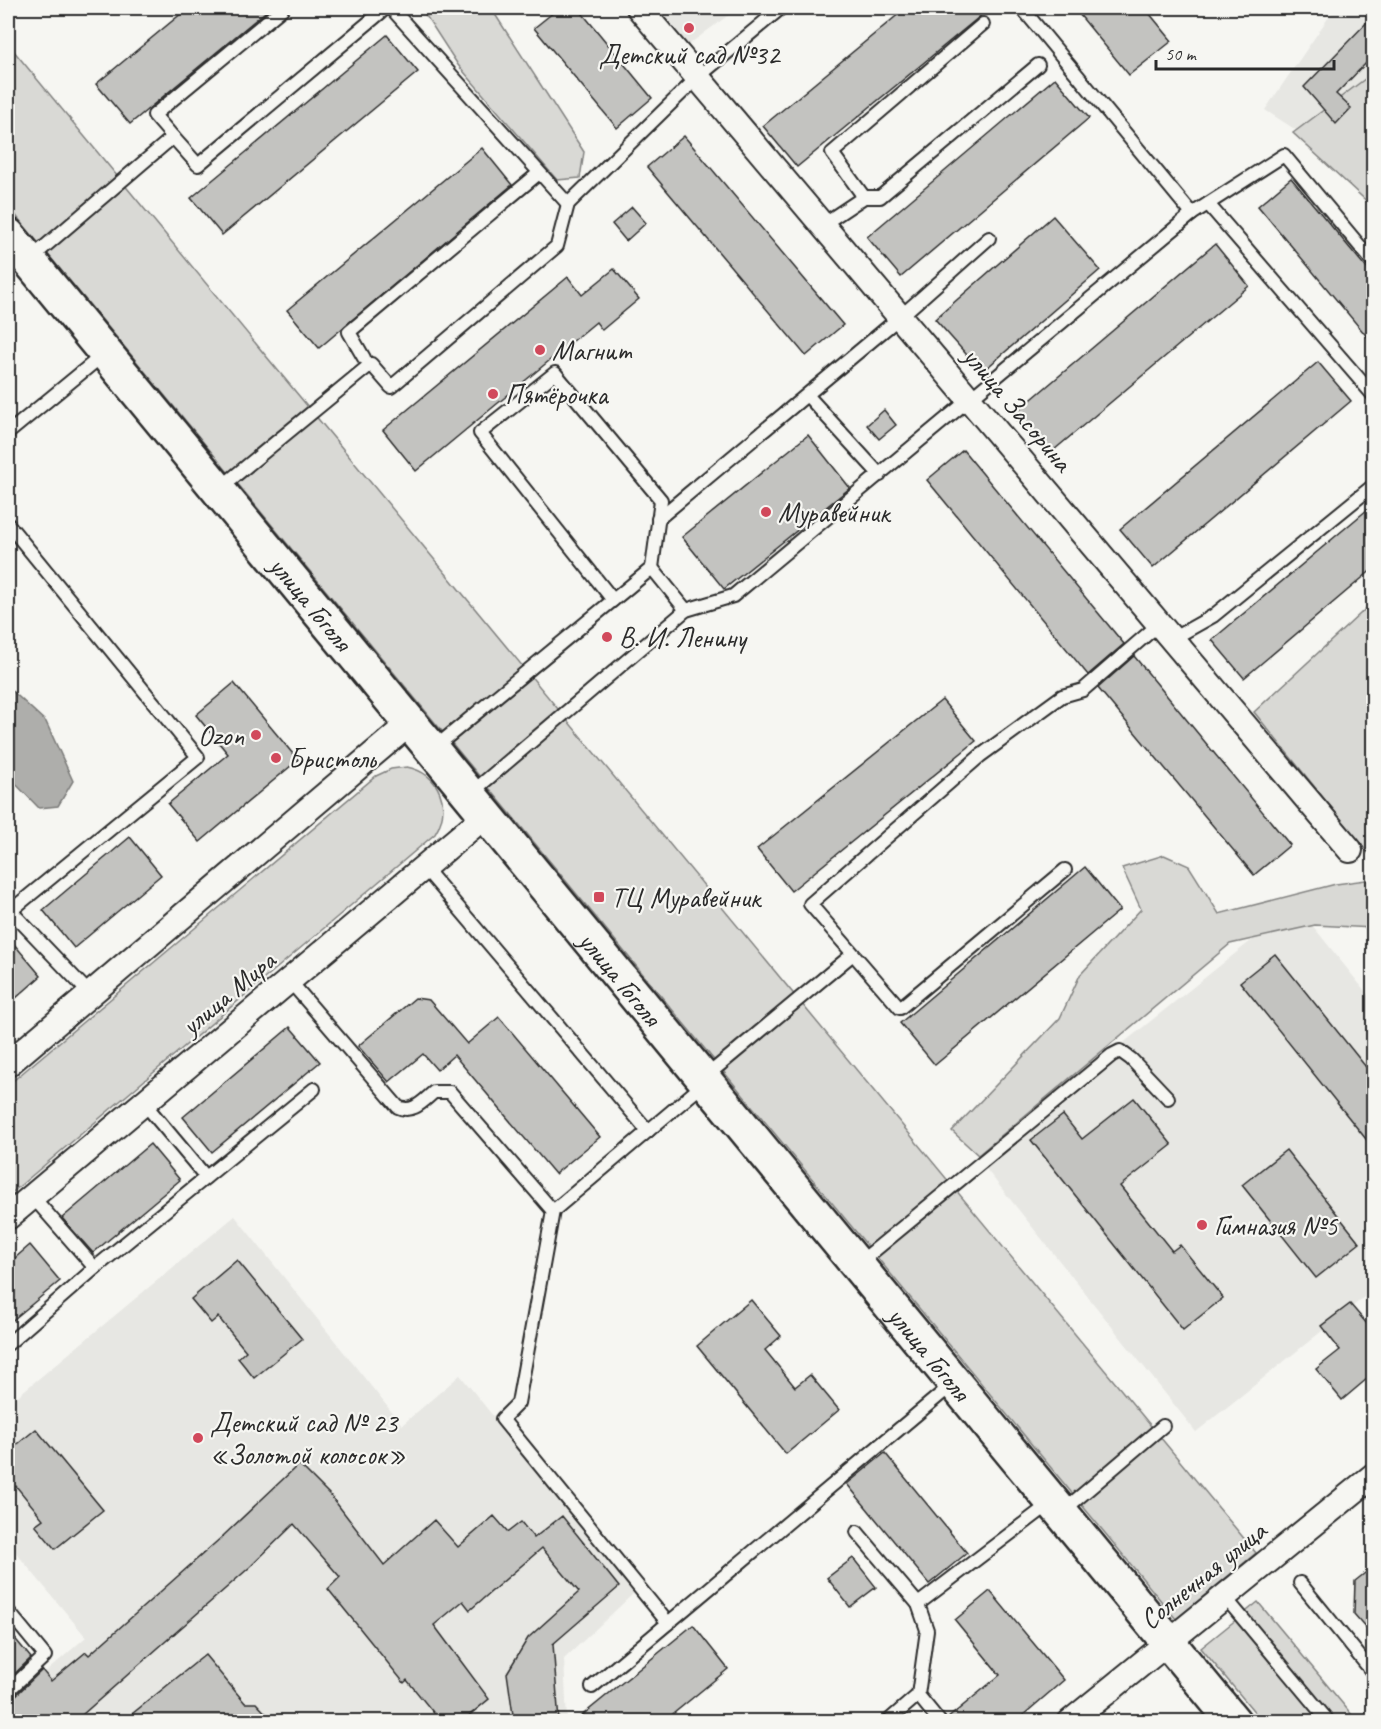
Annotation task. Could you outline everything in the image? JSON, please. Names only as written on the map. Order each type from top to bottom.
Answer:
[{"type":"main road","name":"улица Гоголя","points":[[8,235],[1234,1722]]},
{"type":"street","name":"улица Засорина","points":[[639,8],[1350,850]]},
{"type":"street","points":[[8,1064],[410,723]]},
{"type":"street","name":"улица Мира","points":[[8,1217],[424,867],[478,805]]},
{"type":"street","name":"Солнечная улица","points":[[1070,1722],[1374,1476]]},
{"type":"lane","points":[[283,8],[154,115],[198,165],[386,8]]},
{"type":"lane","points":[[392,8],[568,204]]},
{"type":"lane","points":[[218,490],[370,364],[391,387],[556,246],[568,204],[698,77],[781,8]]},
{"type":"lane","points":[[1022,8],[1192,214]]},
{"type":"lane","points":[[864,197],[832,153],[984,24]]},
{"type":"lane","points":[[822,225],[864,197],[880,197],[1038,65]]},
{"type":"lane","points":[[28,260],[173,137]]},
{"type":"lane","points":[[478,805],[686,610],[733,596],[1192,214],[1284,155],[1374,263]]},
{"type":"lane","points":[[364,358],[349,332],[539,173]]},
{"type":"lane","points":[[1208,204],[1374,396]]},
{"type":"lane","points":[[658,519],[807,395],[989,238]]},
{"type":"lane","points":[[8,433],[105,353]]},
{"type":"lane","points":[[432,750],[652,568],[661,500],[555,373],[480,433],[613,600]]},
{"type":"lane","points":[[807,395],[879,475]]},
{"type":"lane","points":[[1065,870],[900,1008],[810,904],[980,756],[1062,696],[1083,690],[1166,632],[1213,616],[1374,485]]},
{"type":"lane","points":[[8,524],[198,757],[9,910],[90,994]]},
{"type":"lane","points":[[652,568],[686,610]]},
{"type":"lane","points":[[424,867],[648,1131]]},
{"type":"lane","points":[[668,1623],[502,1419],[518,1403],[554,1211],[853,954]]},
{"type":"lane","points":[[289,980],[398,1107],[408,1110],[415,1108],[434,1092],[450,1092],[554,1211]]},
{"type":"lane","points":[[857,1265],[1112,1055],[1120,1052],[1131,1059],[1168,1098]]},
{"type":"lane","points":[[8,1344],[95,1268],[314,1089]]},
{"type":"lane","points":[[144,1102],[206,1177]]},
{"type":"lane","points":[[32,1196],[95,1268]]},
{"type":"lane","points":[[592,1687],[954,1382]]},
{"type":"lane","points":[[918,1604],[1057,1507],[1163,1426]]},
{"type":"lane","points":[[857,1532],[918,1604],[927,1630],[918,1695],[887,1722]]},
{"type":"lane","points":[[1300,1583],[1374,1674]]},
{"type":"lane","points":[[1224,1596],[1329,1722]]},
{"type":"lane","points":[[8,1611],[45,1656],[8,1691]]},
{"type":"lane","points":[[918,1695],[940,1722]]},
{"type":"shaded area","points":[[421,8],[491,8],[584,152],[580,178],[557,180],[458,65]]},
{"type":"shaded area","name":"Детский сад №32","points":[[650,8],[738,8],[684,48]]},
{"type":"shaded area","points":[[1335,8],[1373,8],[1373,96],[1330,152],[1265,110]]},
{"type":"shaded area","points":[[8,44],[1256,1553],[1176,1619],[8,206]]},
{"type":"shaded area","points":[[1373,73],[1373,207],[1293,133]]},
{"type":"shaded area","points":[[1373,602],[1373,859],[1254,712]]},
{"type":"shaded area","points":[[8,687],[46,722],[73,781],[58,806],[39,808],[8,776]]},
{"type":"shaded area","points":[[407,767],[428,776],[440,793],[442,813],[435,834],[8,1196],[8,1085],[376,776],[391,769]]},
{"type":"shaded area","points":[[1164,855],[1189,866],[1219,914],[1336,884],[1373,879],[1373,928],[1315,925],[1230,944],[978,1155],[952,1131],[1060,1018],[1080,975],[1141,909],[1122,868]]},
{"type":"shaded area","name":"Гимназия №5","points":[[1296,905],[1373,1001],[1373,1290],[1196,1432],[978,1159]]},
{"type":"shaded area","points":[[235,1216],[402,1425],[460,1375],[635,1592],[564,1659],[567,1721],[35,1721],[16,1698],[86,1637],[8,1543],[8,1404]]},
{"type":"shaded area","points":[[1258,1602],[1357,1721],[1262,1721],[1201,1648]]},
{"type":"building","points":[[188,8],[270,8],[130,124],[96,84]]},
{"type":"building","points":[[559,8],[578,8],[652,98],[617,128],[534,28]]},
{"type":"building","points":[[906,8],[990,8],[797,167],[763,126]]},
{"type":"building","points":[[1074,8],[1145,8],[1172,41],[1129,75]]},
{"type":"building","points":[[1374,15],[1374,55],[1336,94],[1351,108],[1336,124],[1304,87]]},
{"type":"building","points":[[387,35],[418,72],[222,235],[191,198]]},
{"type":"building","points":[[1055,78],[1089,118],[901,277],[867,237]]},
{"type":"building","points":[[684,136],[843,325],[806,356],[647,167]]},
{"type":"building","points":[[482,148],[512,185],[319,348],[287,310]]},
{"type":"building","points":[[1291,178],[1374,277],[1374,345],[1258,206]]},
{"type":"building","points":[[632,207],[646,223],[626,241],[612,224]]},
{"type":"building","points":[[1053,216],[1100,270],[982,372],[935,319]]},
{"type":"building","points":[[1215,244],[1249,286],[1048,455],[1013,415]]},
{"type":"building","points":[[614,269],[639,299],[602,330],[596,322],[416,471],[383,430],[568,277],[582,295]]},
{"type":"building","points":[[1318,362],[1351,401],[1153,568],[1120,529]]},
{"type":"building","points":[[884,410],[896,425],[879,439],[867,425]]},
{"type":"building","name":"Муравейник","points":[[808,435],[850,488],[724,589],[682,537]]},
{"type":"building","points":[[963,450],[1124,644],[1088,675],[927,480]]},
{"type":"building","points":[[1374,504],[1374,568],[1244,678],[1212,640]]},
{"type":"building","points":[[1134,656],[1290,845],[1254,875],[1098,688]]},
{"type":"building","points":[[234,683],[298,760],[200,842],[168,804],[228,754],[196,715]]},
{"type":"building","points":[[942,700],[976,741],[791,891],[757,849]]},
{"type":"building","points":[[130,837],[161,875],[74,948],[43,910]]},
{"type":"building","points":[[1085,867],[1120,910],[935,1065],[900,1023]]},
{"type":"building","points":[[8,937],[41,976],[8,1005]]},
{"type":"building","points":[[1275,954],[1374,1077],[1374,1149],[1240,982]]},
{"type":"building","points":[[415,998],[429,1000],[467,1044],[499,1017],[600,1137],[555,1174],[454,1055],[437,1070],[423,1054],[389,1082],[358,1046]]},
{"type":"building","points":[[290,1027],[320,1062],[212,1152],[183,1117]]},
{"type":"building","points":[[1134,1098],[1172,1145],[1120,1186],[1172,1251],[1180,1245],[1223,1298],[1183,1330],[1031,1140],[1063,1115],[1082,1139]]},
{"type":"building","points":[[150,1144],[180,1180],[93,1253],[62,1218]]},
{"type":"building","points":[[1286,1150],[1360,1243],[1316,1278],[1242,1185]]},
{"type":"building","points":[[30,1245],[60,1281],[8,1324],[8,1264]]},
{"type":"building","points":[[237,1260],[302,1339],[254,1378],[238,1358],[246,1351],[218,1317],[211,1323],[191,1299]]},
{"type":"building","points":[[751,1300],[781,1336],[765,1350],[795,1387],[810,1375],[839,1410],[786,1454],[697,1346]]},
{"type":"building","points":[[1350,1304],[1374,1332],[1374,1373],[1342,1400],[1316,1369],[1340,1350],[1321,1326]]},
{"type":"building","points":[[36,1429],[103,1510],[55,1549],[35,1525],[43,1519],[16,1486],[8,1493],[8,1452]]},
{"type":"building","points":[[885,1453],[967,1553],[929,1584],[847,1484]]},
{"type":"building","points":[[299,1464],[331,1496],[384,1565],[434,1520],[458,1547],[494,1516],[508,1532],[521,1522],[534,1538],[562,1516],[619,1587],[553,1644],[559,1722],[514,1722],[507,1673],[528,1638],[579,1592],[542,1548],[470,1610],[463,1601],[434,1625],[489,1699],[461,1722],[441,1722],[407,1680],[404,1683],[328,1589],[340,1577],[294,1524],[250,1567],[74,1722],[20,1722],[8,1706],[8,1699],[14,1697],[42,1670],[51,1681],[86,1652],[89,1655],[223,1536]]},
{"type":"building","points":[[853,1558],[876,1587],[850,1607],[827,1578]]},
{"type":"building","points":[[1374,1566],[1374,1637],[1354,1614],[1355,1581]]},
{"type":"building","points":[[990,1591],[1064,1680],[1015,1722],[948,1722],[947,1719],[1000,1675],[955,1620]]},
{"type":"building","points":[[693,1625],[728,1669],[663,1722],[574,1722]]},
{"type":"building","points":[[8,1630],[31,1658],[8,1680]]},
{"type":"building","points":[[205,1655],[245,1703],[256,1703],[274,1722],[122,1722]]},
{"type":"place","name":"Детский сад №32","points":[[689,28]]},
{"type":"place","name":"Магнит","points":[[540,350]]},
{"type":"place","name":"Пятёрочка","points":[[493,394]]},
{"type":"place","name":"Муравейник","points":[[766,512]]},
{"type":"place","name":"В. И. Ленину","points":[[607,637]]},
{"type":"place","name":"Ozon","points":[[256,735]]},
{"type":"place","name":"Бристоль","points":[[276,758]]},
{"type":"place","name":"ТЦ Муравейник","points":[[599,897]]},
{"type":"place","name":"Гимназия №5","points":[[1202,1225]]},
{"type":"place","name":"Детский сад № 23 «Золотой колосок»","points":[[198,1438]]}]
